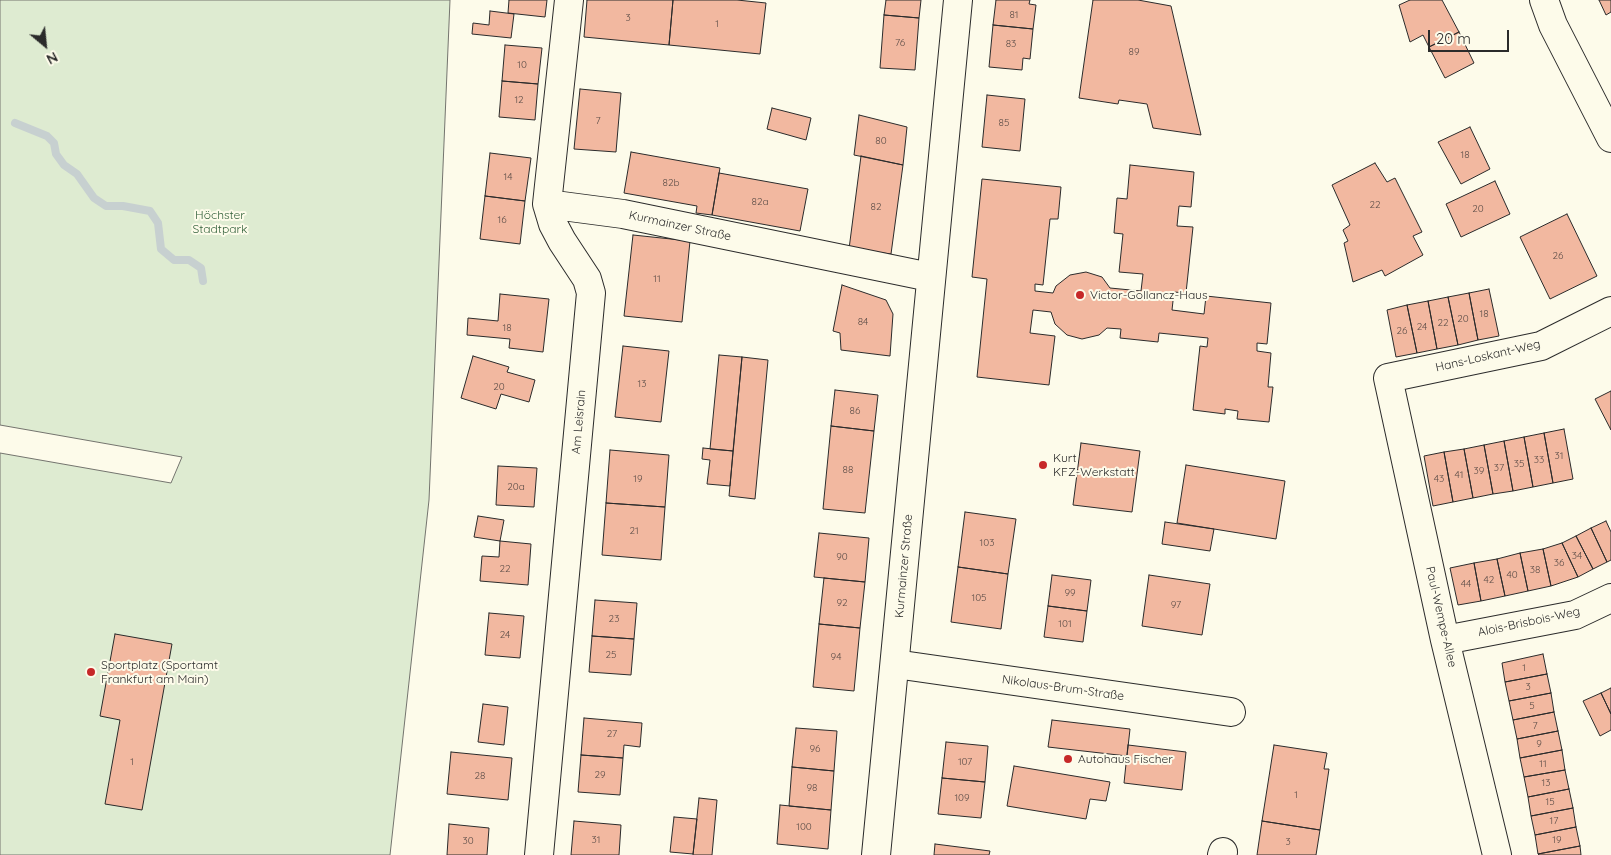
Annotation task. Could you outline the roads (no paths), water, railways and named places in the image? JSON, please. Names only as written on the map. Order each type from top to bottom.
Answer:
[{"type":"street","name":"Am Leisrain","points":[[539,855],[591,293],[587,279],[553,224],[547,204],[569,0]]},
{"type":"street","name":"Kurmainzer Straße","points":[[876,855],[958,0]]},
{"type":"street","points":[[1544,0],[1552,25],[1611,138]]},
{"type":"street","name":"Kurmainzer Straße","points":[[547,204],[623,214],[930,277]]},
{"type":"street","name":"Hans-Loskant-Weg","points":[[1388,378],[1541,346],[1611,311]]},
{"type":"street","name":"Paul-Wempe-Allee","points":[[1388,378],[1445,640],[1497,855]]},
{"type":"street","name":"Alois-Brisbois-Weg","points":[[1445,640],[1575,615],[1611,598]]},
{"type":"street","name":"Nikolaus-Brum-Straße","points":[[895,664],[1231,712]]},
{"type":"waterway","points":[[15,123],[47,136],[54,143],[56,154],[64,165],[77,174],[94,198],[106,206],[123,206],[150,211],[158,223],[161,249],[174,260],[189,260],[201,268],[203,281]]},
{"type":"place","name":"Victor-Gollancz-Haus","points":[[1080,295]]},
{"type":"place","name":"Kurt KFZ-Werkstatt","points":[[1043,465]]},
{"type":"place","name":"Sportplatz (Sportamt Frankfurt am Main)","points":[[91,672]]},
{"type":"place","name":"Autohaus Fischer","points":[[1068,759]]},
{"type":"park label","name":"Höchster Stadtpark","points":[[220,222]]}]
